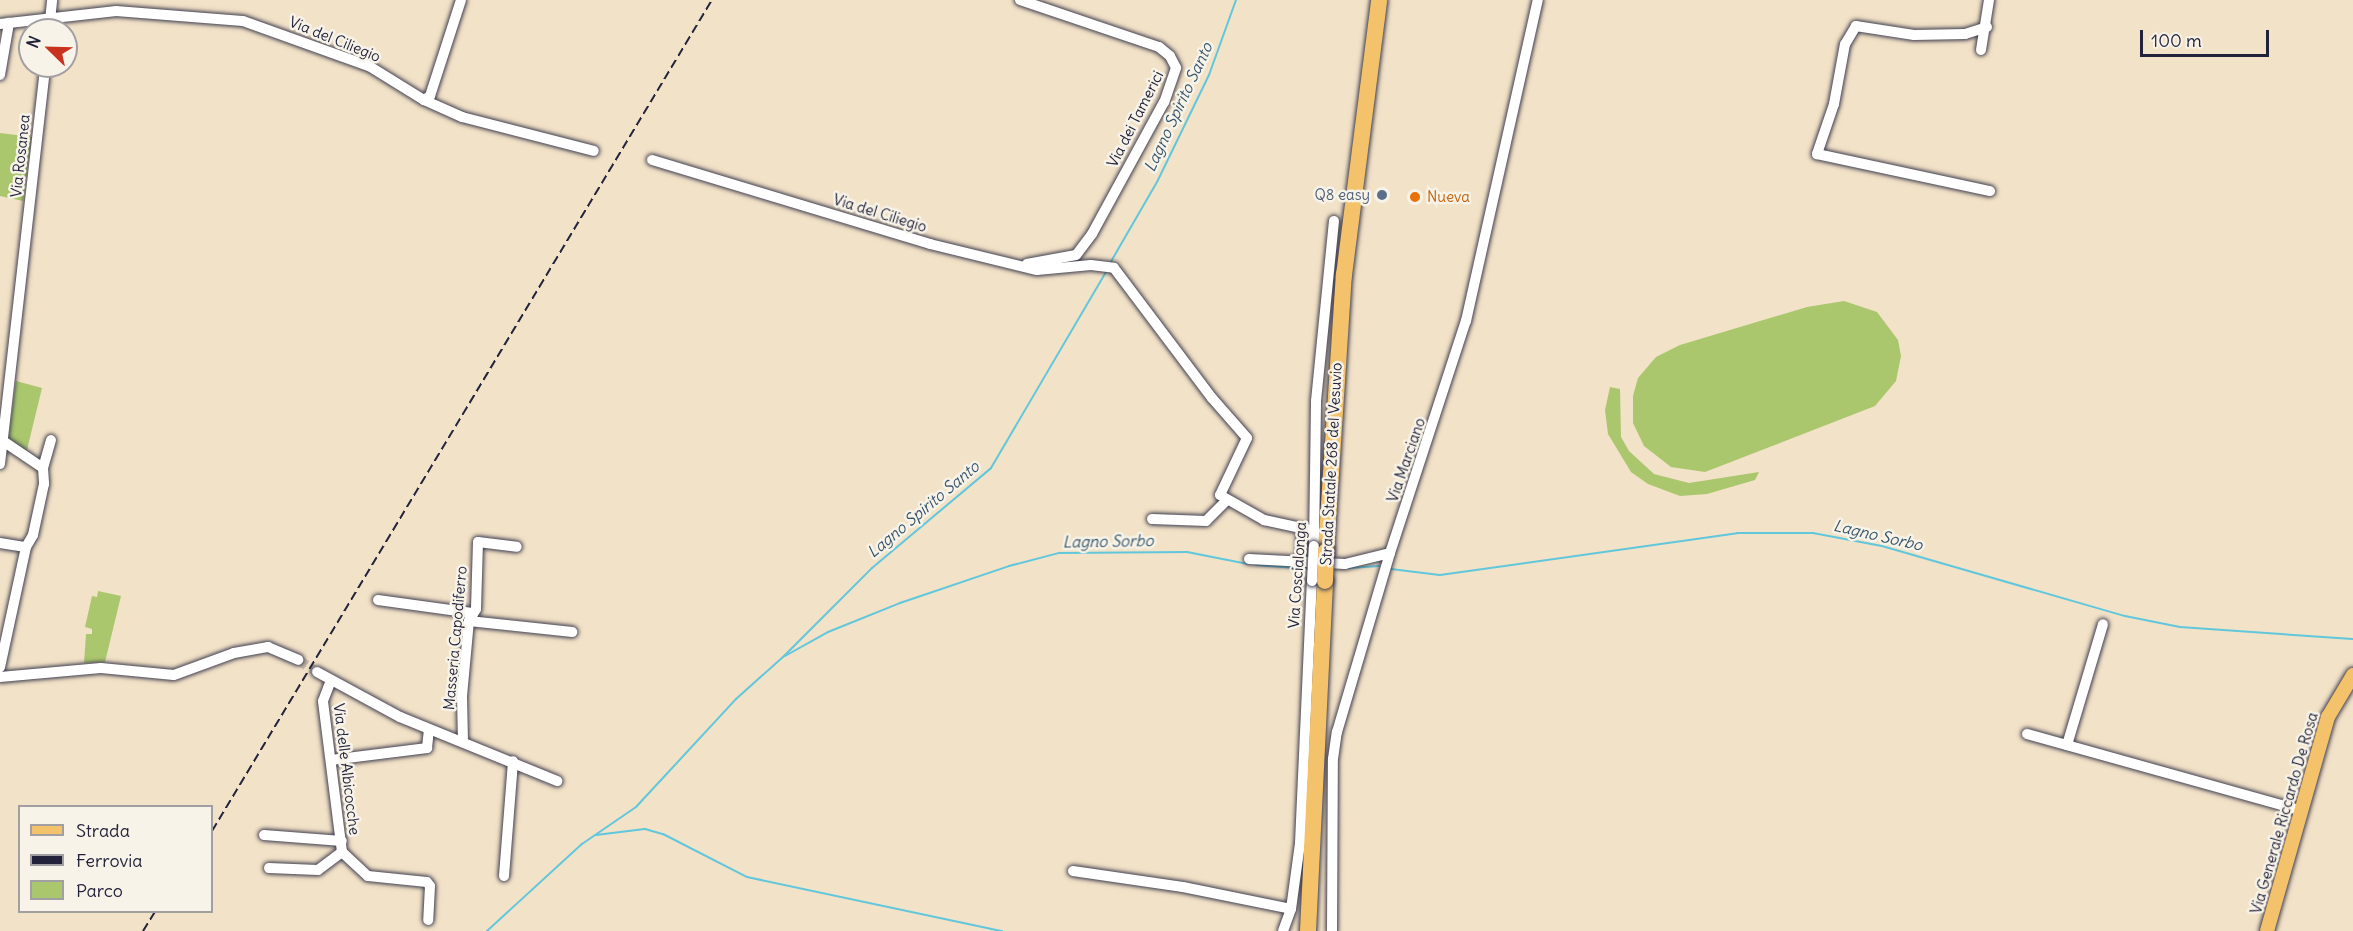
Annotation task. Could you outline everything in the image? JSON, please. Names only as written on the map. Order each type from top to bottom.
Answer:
[{"type":"highway","name":"Strada Statale 268 del Vesuvio","points":[[1308,931],[1320,548],[1344,275],[1379,0]]},
{"type":"main road","name":"Via Generale Riccardo De Rosa","points":[[2267,931],[2328,717],[2353,675]]},
{"type":"street","points":[[50,17],[52,0]]},
{"type":"street","points":[[424,100],[430,96],[461,0]]},
{"type":"street","name":"Via dei Tamerici","points":[[1020,0],[1159,47],[1170,56],[1176,68],[1164,102],[1092,234],[1076,255],[1023,265]]},
{"type":"street","name":"Via Marciano","points":[[1332,931],[1333,759],[1337,732],[1390,553],[1466,321],[1538,0]]},
{"type":"street","points":[[1980,50],[1987,27],[1989,0]]},
{"type":"street","name":"Via del Ciliegio","points":[[4,23],[117,5],[243,21],[369,66],[424,100],[462,117],[594,151]]},
{"type":"street","points":[[0,75],[4,23]]},
{"type":"street","points":[[1987,27],[1965,34],[1914,35],[1856,26],[1845,44],[1834,104],[1817,154],[1990,191]]},
{"type":"street","name":"Via Rosanea","points":[[0,464],[44,78]]},
{"type":"street","name":"Via del Ciliegio","points":[[652,160],[930,244],[1054,271],[1091,265],[1119,273],[1212,398],[1247,438],[1219,492],[1227,500]]},
{"type":"street","name":"Via Coscialonga","points":[[1320,548],[1315,531],[1316,401],[1334,221]]},
{"type":"street","points":[[2,437],[43,468]]},
{"type":"street","points":[[0,668],[26,547],[33,535],[44,484],[43,468],[51,440]]},
{"type":"street","points":[[1152,519],[1206,521],[1227,500],[1264,520],[1315,531]]},
{"type":"street","points":[[1301,562],[1302,528]]},
{"type":"street","name":"Masseria Capodiferro","points":[[463,741],[478,542],[517,547]]},
{"type":"street","points":[[0,543],[26,547]]},
{"type":"street","points":[[1249,559],[1345,564],[1390,553]]},
{"type":"street","name":"Via Coscialonga","points":[[1283,931],[1291,909],[1300,843],[1318,581]]},
{"type":"street","points":[[378,600],[572,632]]},
{"type":"street","points":[[2067,745],[2103,624]]},
{"type":"street","points":[[0,677],[101,668],[174,675],[234,653],[268,647],[298,660]]},
{"type":"street","points":[[317,672],[331,681]]},
{"type":"street","name":"Via delle Albicocche","points":[[269,868],[318,870],[342,847],[323,700],[331,681],[429,730],[463,741],[557,781]]},
{"type":"street","points":[[331,760],[427,748],[429,730]]},
{"type":"street","points":[[2027,734],[2302,811]]},
{"type":"street","points":[[504,876],[513,761]]},
{"type":"street","points":[[264,835],[342,847],[368,876],[427,882],[430,886],[428,920]]},
{"type":"street","points":[[1074,871],[1183,887],[1291,909]]},
{"type":"green space","points":[[0,133],[32,137],[23,201],[0,196]]},
{"type":"green space","points":[[1844,301],[1877,312],[1898,340],[1901,356],[1896,381],[1875,406],[1705,472],[1671,467],[1644,446],[1633,423],[1633,396],[1638,378],[1656,357],[1680,345],[1807,307]]},
{"type":"green space","points":[[16,381],[42,388],[26,454],[8,442]]},
{"type":"green space","points":[[1610,387],[1620,389],[1621,437],[1629,451],[1654,474],[1689,483],[1759,472],[1755,480],[1707,494],[1680,496],[1648,484],[1631,472],[1608,434],[1605,410]]},
{"type":"green space","points":[[98,591],[121,596],[105,662],[84,663],[86,634],[92,634],[92,629],[85,627],[92,596],[97,597]]},
{"type":"waterway","name":"Lagno Spirito Santo","points":[[1109,265],[1158,180],[1209,75],[1236,0]]},
{"type":"waterway","name":"Lagno Spirito Santo","points":[[487,931],[582,844],[636,807],[736,699],[783,657],[872,568],[991,468],[1107,270]]},
{"type":"waterway","name":"Lagno Sorbo","points":[[1391,569],[1440,575],[1737,533],[1813,533],[1882,546],[2125,616],[2180,627],[2353,639]]},
{"type":"waterway","name":"Lagno Sorbo","points":[[785,656],[828,632],[900,603],[1009,566],[1059,553],[1187,552],[1248,564]]},
{"type":"waterway","name":"Lagno Sorbo","points":[[1256,565],[1310,569]]},
{"type":"waterway","name":"Lagno Sorbo","points":[[1349,568],[1379,566]]},
{"type":"waterway","points":[[596,835],[645,829],[663,834],[747,877],[1002,931]]},
{"type":"tunnel","points":[[298,660],[317,672]]},
{"type":"railway","points":[[213,829],[712,0]]},
{"type":"railway","points":[[143,931],[154,913]]},
{"type":"place","name":"Q8 easy","points":[[1382,195]]},
{"type":"place","name":"Nueva","points":[[1415,197]]}]
